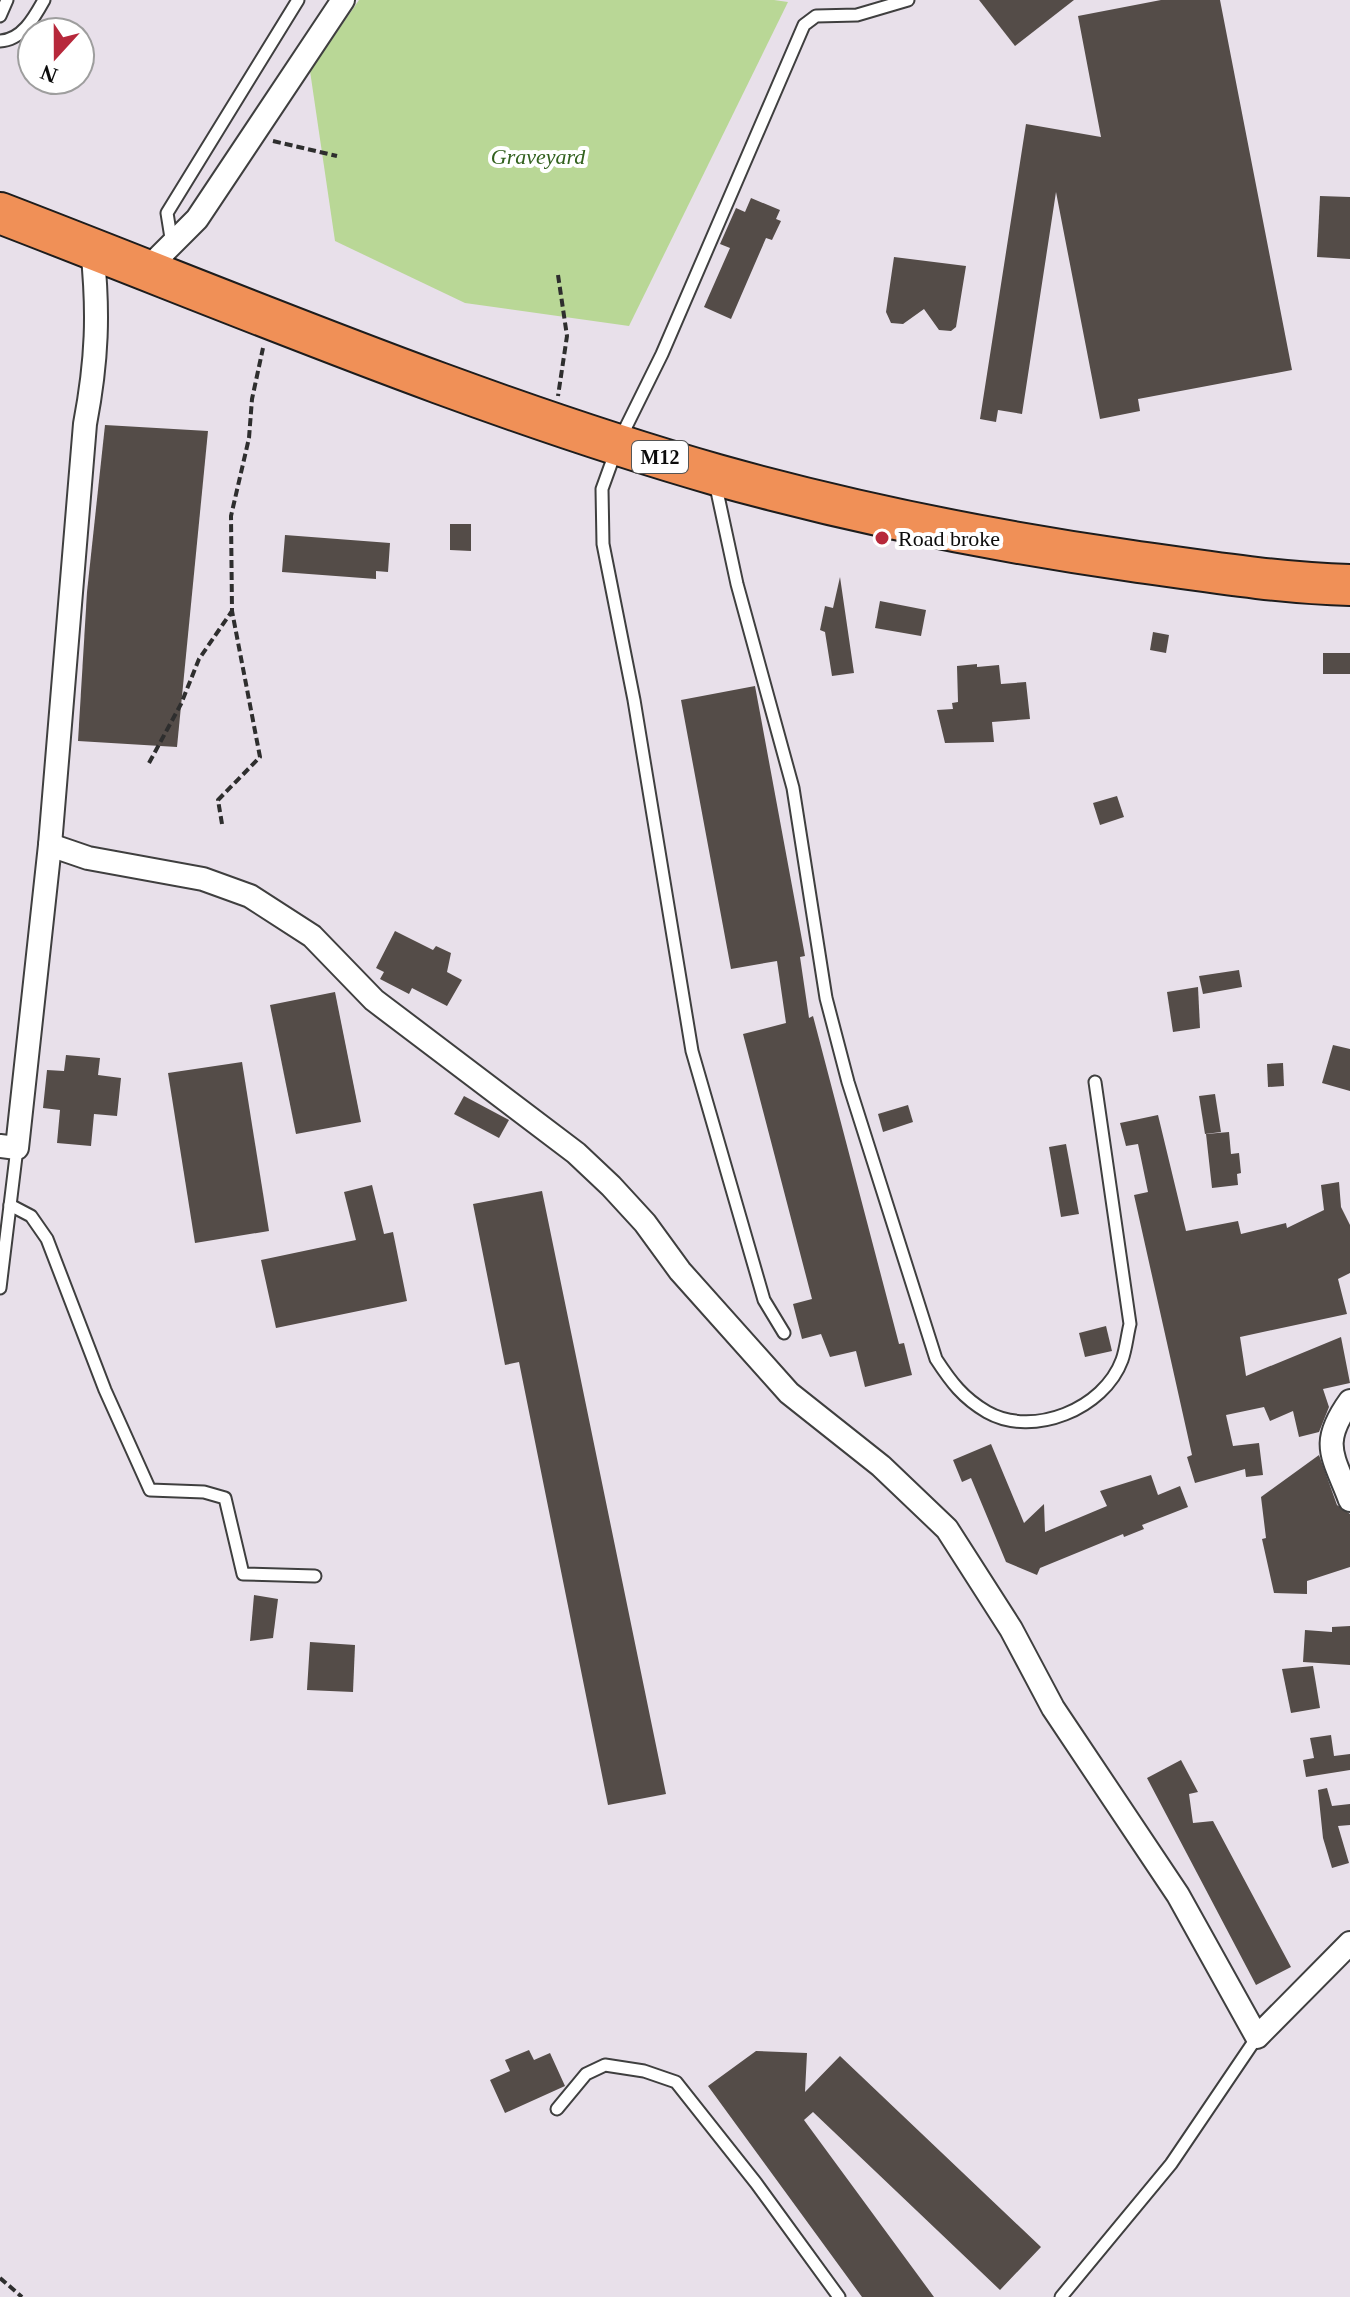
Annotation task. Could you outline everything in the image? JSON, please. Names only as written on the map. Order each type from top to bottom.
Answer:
[{"type":"highway","name":"M12","points":[[0,213],[92,248],[160,257],[269,319],[555,422],[713,473],[875,514],[1018,543],[1200,570],[1350,585]]},
{"type":"street","points":[[160,257],[197,219],[343,0]]},
{"type":"street","points":[[8,1147],[50,845],[85,424],[97,360],[98,302],[92,248]]},
{"type":"street","points":[[50,845],[88,858],[203,879],[250,896],[312,936],[374,1000],[576,1153],[611,1186],[645,1223],[680,1271],[789,1393],[881,1466],[947,1529],[1011,1629],[1053,1708],[1178,1895],[1257,2037],[1350,1943]]},
{"type":"street","points":[[1350,1401],[1330,1434],[1333,1454],[1350,1500]]},
{"type":"lane","points":[[0,16],[7,0]]},
{"type":"lane","points":[[0,41],[11,40],[33,21],[44,0]]},
{"type":"lane","points":[[160,257],[167,213],[298,0]]},
{"type":"lane","points":[[784,1333],[764,1300],[692,1051],[634,700],[603,544],[602,489],[618,443],[662,354],[804,25],[816,16],[857,15],[908,0]]},
{"type":"lane","points":[[713,473],[737,584],[793,788],[826,998],[848,1082],[936,1359],[958,1392],[990,1414],[1028,1422],[1067,1415],[1099,1394],[1121,1362],[1130,1324],[1095,1082]]},
{"type":"lane","points":[[0,1288],[10,1205],[8,1147]]},
{"type":"lane","points":[[10,1205],[31,1216],[47,1239],[105,1390],[150,1490],[204,1492],[225,1498],[243,1574],[315,1576]]},
{"type":"lane","points":[[1061,2297],[1171,2164],[1257,2037]]},
{"type":"lane","points":[[557,2109],[586,2074],[605,2065],[644,2071],[676,2082],[756,2183],[839,2297]]},
{"type":"path","points":[[247,146],[271,141],[337,156]]},
{"type":"path","points":[[555,422],[567,336],[558,275]]},
{"type":"path","points":[[222,824],[218,800],[260,757],[232,611],[231,516],[249,438],[252,399],[269,319]]},
{"type":"path","points":[[149,763],[181,704],[199,659],[232,611]]},
{"type":"path","points":[[0,2278],[22,2297]]},
{"type":"shaded area","points":[[0,0],[1350,0],[1350,2297],[0,2297]]},
{"type":"green space","name":"Graveyard","points":[[359,0],[788,2],[629,326],[465,303],[335,241],[310,71]]},
{"type":"building","points":[[979,0],[1074,0],[1015,46]]},
{"type":"building","points":[[1161,0],[1220,0],[1292,370],[1138,399],[1140,411],[1100,419],[1056,192],[1022,414],[998,410],[996,422],[980,419],[1026,124],[1101,137],[1078,16]]},
{"type":"building","points":[[1320,196],[1350,197],[1350,259],[1317,257]]},
{"type":"building","points":[[751,198],[780,210],[776,219],[781,221],[772,240],[766,238],[731,319],[704,307],[730,248],[720,244],[736,208],[745,212]]},
{"type":"building","points":[[894,257],[966,266],[956,327],[951,331],[939,330],[924,309],[903,324],[891,323],[886,312]]},
{"type":"building","points":[[105,425],[208,431],[177,747],[78,741],[87,592]]},
{"type":"building","points":[[450,524],[471,524],[471,551],[450,550]]},
{"type":"building","points":[[285,535],[390,543],[388,572],[376,571],[376,579],[282,572]]},
{"type":"building","points":[[840,577],[854,673],[832,676],[825,632],[820,630],[825,606],[833,608]]},
{"type":"building","points":[[880,601],[926,610],[921,636],[875,628]]},
{"type":"building","points":[[1153,632],[1169,635],[1166,653],[1150,650]]},
{"type":"building","points":[[1323,653],[1350,653],[1350,674],[1323,674]]},
{"type":"building","points":[[977,664],[977,667],[999,665],[1001,684],[1026,682],[1030,719],[992,722],[994,742],[945,743],[937,710],[953,709],[952,703],[958,702],[957,666]]},
{"type":"building","points":[[755,686],[805,956],[800,957],[809,1018],[813,1016],[899,1344],[904,1343],[912,1375],[865,1387],[856,1351],[830,1357],[821,1334],[802,1339],[793,1304],[812,1299],[743,1034],[786,1023],[777,961],[731,969],[681,700]]},
{"type":"building","points":[[1117,796],[1124,817],[1100,825],[1093,803]]},
{"type":"building","points":[[395,931],[433,950],[436,946],[451,953],[447,972],[462,980],[447,1006],[412,988],[409,994],[380,979],[384,972],[376,968]]},
{"type":"building","points":[[1239,970],[1242,987],[1203,994],[1199,976]]},
{"type":"building","points":[[1198,987],[1200,1028],[1173,1032],[1167,992]]},
{"type":"building","points":[[335,992],[361,1122],[296,1134],[270,1005]]},
{"type":"building","points":[[1333,1045],[1350,1049],[1350,1091],[1322,1083]]},
{"type":"building","points":[[66,1055],[100,1058],[98,1075],[121,1078],[117,1116],[94,1114],[91,1146],[57,1143],[60,1110],[43,1108],[47,1070],[64,1071]]},
{"type":"building","points":[[242,1062],[269,1231],[195,1243],[168,1073]]},
{"type":"building","points":[[1283,1063],[1284,1086],[1268,1087],[1267,1064]]},
{"type":"building","points":[[1215,1094],[1221,1132],[1205,1134],[1199,1096]]},
{"type":"building","points":[[464,1096],[509,1120],[499,1138],[454,1114]]},
{"type":"building","points":[[908,1105],[913,1122],[883,1132],[878,1114]]},
{"type":"building","points":[[1158,1115],[1186,1231],[1238,1221],[1241,1234],[1286,1223],[1287,1228],[1324,1210],[1321,1185],[1339,1182],[1341,1207],[1350,1225],[1350,1273],[1338,1279],[1347,1314],[1240,1337],[1246,1376],[1341,1337],[1350,1383],[1323,1389],[1329,1407],[1319,1432],[1299,1437],[1293,1411],[1270,1421],[1264,1407],[1226,1415],[1233,1446],[1259,1443],[1263,1475],[1246,1477],[1245,1469],[1195,1483],[1187,1457],[1192,1455],[1134,1195],[1148,1192],[1138,1144],[1126,1146],[1120,1123]]},
{"type":"building","points":[[1229,1132],[1231,1154],[1239,1153],[1241,1173],[1237,1174],[1238,1185],[1212,1188],[1206,1134]]},
{"type":"building","points":[[1066,1144],[1079,1214],[1061,1217],[1049,1147]]},
{"type":"building","points":[[372,1185],[384,1234],[393,1232],[407,1301],[276,1328],[261,1260],[356,1240],[344,1192]]},
{"type":"building","points":[[542,1191],[666,1794],[608,1805],[519,1362],[505,1365],[473,1204]]},
{"type":"building","points":[[1106,1326],[1112,1351],[1085,1357],[1079,1333]]},
{"type":"building","points":[[991,1444],[1024,1523],[1044,1504],[1045,1532],[1107,1506],[1100,1491],[1151,1475],[1158,1495],[1180,1486],[1188,1507],[1142,1525],[1144,1529],[1124,1537],[1123,1534],[1040,1568],[1037,1575],[1006,1562],[971,1478],[962,1482],[953,1460]]},
{"type":"building","points":[[1319,1455],[1337,1505],[1350,1514],[1350,1567],[1307,1581],[1307,1594],[1274,1593],[1262,1539],[1266,1538],[1261,1497]]},
{"type":"building","points":[[254,1595],[278,1599],[273,1638],[250,1641]]},
{"type":"building","points":[[1350,1626],[1350,1665],[1303,1662],[1305,1630],[1332,1632],[1332,1627]]},
{"type":"building","points":[[310,1642],[355,1645],[353,1692],[307,1690]]},
{"type":"building","points":[[1313,1666],[1320,1708],[1291,1713],[1282,1669]]},
{"type":"building","points":[[1331,1735],[1334,1756],[1350,1754],[1350,1770],[1306,1777],[1303,1760],[1314,1758],[1310,1738]]},
{"type":"building","points":[[1181,1760],[1198,1792],[1189,1794],[1193,1823],[1213,1821],[1291,1967],[1256,1985],[1147,1778]]},
{"type":"building","points":[[1327,1788],[1332,1806],[1350,1804],[1350,1825],[1338,1826],[1349,1863],[1332,1868],[1323,1838],[1318,1790]]},
{"type":"building","points":[[529,2050],[534,2060],[550,2053],[565,2086],[505,2113],[490,2080],[510,2071],[505,2060]]},
{"type":"building","points":[[756,2051],[807,2053],[805,2092],[840,2056],[1041,2247],[1000,2290],[813,2112],[804,2120],[934,2297],[862,2297],[708,2086]]},
{"type":"place","name":"Road broke","points":[[882,538]]}]
